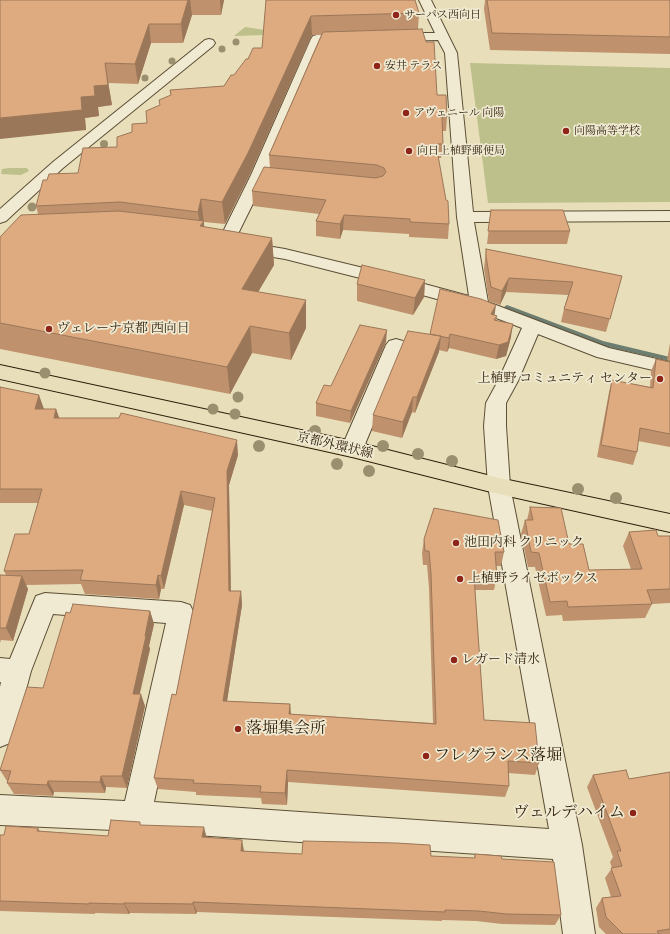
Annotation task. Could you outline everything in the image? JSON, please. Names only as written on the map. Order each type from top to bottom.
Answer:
[{"type":"main road","name":"京都外環状線","points":[[0,372],[352,449],[499,486],[670,523]]},
{"type":"street","points":[[424,0],[451,53],[465,217],[479,306]]},
{"type":"street","points":[[380,37],[443,36]]},
{"type":"street","points":[[364,38],[317,39],[259,175],[217,243],[284,254],[374,276],[479,306],[604,353],[670,368]]},
{"type":"street","points":[[0,218],[58,164],[209,43]]},
{"type":"street","points":[[259,175],[274,176]]},
{"type":"street","points":[[465,217],[670,216]]},
{"type":"street","points":[[532,326],[508,381],[496,403],[495,426],[499,486],[567,845],[579,934]]},
{"type":"street","points":[[352,449],[396,346]]},
{"type":"street","points":[[0,734],[9,671],[45,603],[181,613],[136,816]]},
{"type":"street","points":[[0,810],[136,816],[567,845]]},
{"type":"green space","points":[[245,27],[265,30],[266,35],[234,36]]},
{"type":"green space","points":[[470,63],[670,68],[670,202],[488,203]]},
{"type":"green space","points":[[27,168],[29,171],[21,175],[1,174],[2,169]]},
{"type":"building","points":[[0,0],[188,0],[181,24],[149,24],[135,64],[105,63],[108,85],[94,86],[95,96],[81,97],[82,110],[0,118]]},
{"type":"building","points":[[266,0],[415,0],[419,13],[311,16],[248,153],[222,202],[201,199],[198,212],[120,202],[36,206],[43,180],[47,180],[49,174],[78,173],[83,148],[117,147],[117,137],[132,132],[132,124],[147,123],[146,111],[160,105],[159,100],[171,95],[170,90],[224,86],[231,75],[234,75],[246,59],[248,59],[253,48],[262,48]]},
{"type":"building","points":[[487,0],[670,0],[670,37],[492,33]]},
{"type":"building","points":[[422,29],[426,42],[434,42],[437,95],[446,95],[447,117],[442,117],[443,144],[436,144],[446,200],[448,201],[449,224],[410,222],[410,219],[344,215],[340,224],[316,221],[326,200],[252,191],[264,167],[376,178],[383,176],[386,172],[384,168],[377,165],[269,155],[323,32]]},
{"type":"building","points":[[491,210],[563,210],[570,231],[488,231]]},
{"type":"building","points":[[119,211],[204,221],[200,226],[272,238],[242,289],[306,300],[289,333],[250,326],[227,367],[0,323],[0,237],[21,215]]},
{"type":"building","points":[[486,249],[622,276],[610,319],[564,309],[573,282],[509,278],[502,291],[491,287]]},
{"type":"building","points":[[362,265],[425,280],[415,298],[357,284]]},
{"type":"building","points":[[440,289],[481,299],[496,305],[491,314],[497,316],[494,320],[513,324],[508,342],[499,345],[450,334],[449,338],[430,334]]},
{"type":"building","points":[[360,325],[387,330],[351,411],[316,403],[324,385],[331,386]]},
{"type":"building","points":[[408,331],[441,336],[417,397],[413,397],[403,422],[373,415]]},
{"type":"building","points":[[656,359],[670,362],[670,434],[640,428],[637,452],[601,445],[612,380],[653,388]]},
{"type":"building","points":[[0,387],[39,395],[35,409],[56,409],[54,418],[119,418],[121,413],[237,440],[227,471],[229,591],[241,591],[223,701],[290,704],[289,714],[436,724],[431,574],[429,551],[425,551],[424,539],[434,508],[498,520],[504,552],[495,552],[497,577],[474,576],[484,720],[535,723],[539,763],[508,761],[509,786],[287,770],[285,793],[260,792],[261,786],[193,783],[194,780],[154,778],[172,694],[176,695],[215,498],[181,491],[161,576],[158,575],[156,585],[80,580],[83,570],[4,571],[15,534],[29,534],[42,489],[0,489]]},
{"type":"building","points":[[530,507],[561,508],[569,544],[583,544],[589,570],[642,569],[629,532],[656,530],[658,536],[670,536],[670,589],[647,590],[652,604],[568,607],[567,601],[550,602],[539,553],[531,552],[525,520],[533,520]]},
{"type":"building","points":[[0,575],[22,576],[6,628],[0,628]]},
{"type":"building","points":[[73,604],[150,611],[133,694],[141,694],[122,776],[101,776],[100,782],[48,781],[47,785],[7,783],[11,771],[0,770],[27,687],[43,688],[66,612],[70,613]]},
{"type":"building","points":[[626,770],[629,779],[670,772],[670,929],[657,931],[659,934],[623,934],[606,917],[602,898],[621,896],[611,868],[622,866],[617,851],[621,851],[593,775]]},
{"type":"building","points":[[111,820],[140,822],[140,825],[204,827],[202,837],[242,840],[241,851],[302,854],[303,841],[396,843],[430,845],[431,856],[475,858],[475,854],[501,856],[502,859],[554,862],[561,915],[193,902],[193,904],[89,904],[0,901],[0,835],[4,835],[6,826],[38,828],[37,831],[108,836]]},
{"type":"waterway","points":[[507,307],[601,343],[670,359]]},
{"type":"place","name":"サーパス西向日","points":[[396,15]]},
{"type":"place","name":"安井 テラス","points":[[377,66]]},
{"type":"place","name":"アヴェニール 向陽","points":[[406,113]]},
{"type":"place","name":"向陽高等学校","points":[[566,131]]},
{"type":"place","name":"向日上植野郵便局","points":[[409,151]]},
{"type":"place","name":"ヴェレーナ京都 西向日","points":[[49,329]]},
{"type":"place","name":"上植野 コミュニティ センター","points":[[660,379]]},
{"type":"place","name":"池田内科 クリニック","points":[[456,543]]},
{"type":"place","name":"上植野ライゼボックス","points":[[460,579]]},
{"type":"place","name":"レガード清水","points":[[454,660]]},
{"type":"place","name":"落堀集会所","points":[[238,729]]},
{"type":"place","name":"フレグランス落堀","points":[[426,756]]},
{"type":"place","name":"ヴェルデハイム","points":[[633,813]]}]
